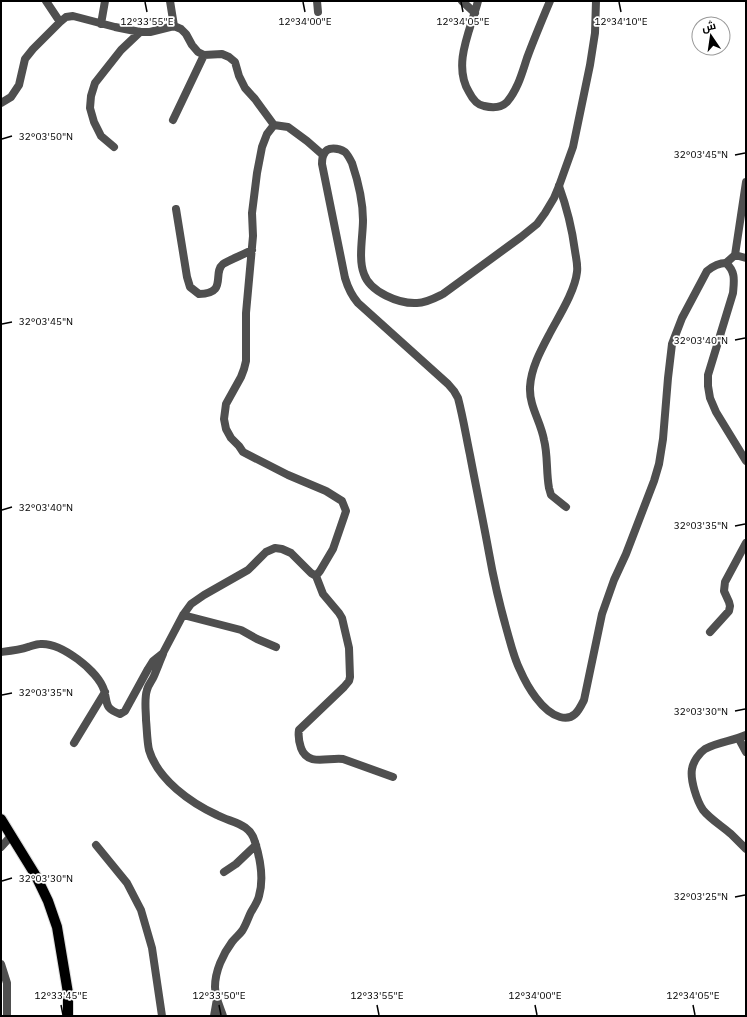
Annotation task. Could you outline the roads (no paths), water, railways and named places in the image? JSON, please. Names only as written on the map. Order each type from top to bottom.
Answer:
[{"type":"main road","points":[[1,819],[36,876],[48,901],[57,927],[68,993],[68,1016]]},
{"type":"street","points":[[46,1],[60,22]]},
{"type":"street","points":[[101,24],[105,1]]},
{"type":"street","points":[[170,1],[174,26]]},
{"type":"street","points":[[317,1],[318,12]]},
{"type":"street","points":[[462,1],[475,13]]},
{"type":"street","points":[[478,1],[467,34],[462,58],[465,86],[473,99],[483,106],[496,108],[505,104],[514,93],[550,1]]},
{"type":"street","points":[[596,1],[590,65],[572,147],[559,186],[545,213],[537,224],[443,294],[430,301],[417,303],[405,302],[391,298],[377,291],[368,283],[363,274],[361,262],[363,219],[362,202],[355,172],[349,157],[342,151],[330,149],[325,151],[322,155],[322,164],[345,278],[352,295],[358,302],[448,384],[458,398],[502,614],[519,669],[527,685],[537,699],[554,716],[564,718],[572,717],[579,711],[584,700],[602,614],[614,580],[626,554],[654,481],[659,464],[663,439],[672,344],[682,318],[706,271],[719,263],[726,263],[730,266],[733,271],[734,282],[733,293],[708,375],[708,386],[710,398],[716,412],[746,461]]},
{"type":"street","points":[[1,103],[11,97],[19,85],[25,60],[33,49],[66,17],[73,16],[101,24],[140,32],[150,32],[174,26],[181,29],[186,34],[198,52],[204,55],[222,54],[235,62],[239,76],[245,88],[274,125],[288,127],[307,141],[322,155]]},
{"type":"street","points":[[114,147],[101,136],[94,122],[90,108],[90,96],[95,83],[120,50],[140,32]]},
{"type":"street","points":[[173,120],[204,55]]},
{"type":"street","points":[[274,125],[267,134],[262,147],[252,213],[253,236],[246,313],[246,361],[241,377],[226,404],[224,419],[226,429],[231,438],[244,452],[288,475],[326,491],[342,501],[346,512],[333,549],[316,576]]},
{"type":"street","points":[[726,263],[734,255],[746,182]]},
{"type":"street","points":[[559,186],[568,210],[578,272],[572,292],[536,362],[530,387],[534,413],[543,432],[545,442],[548,488],[551,495],[566,507]]},
{"type":"street","points":[[176,209],[186,276],[190,287],[199,294],[208,294],[215,289],[219,279],[220,268],[224,264],[252,250]]},
{"type":"street","points":[[734,255],[746,258]]},
{"type":"street","points":[[710,632],[728,611],[730,606],[724,591],[725,582],[746,543]]},
{"type":"street","points":[[223,1016],[215,988],[219,966],[232,942],[242,931],[259,897],[261,884],[260,868],[255,840],[250,831],[242,825],[218,816],[198,805],[171,785],[152,758],[146,730],[145,706],[147,690],[163,653],[183,615],[191,604],[248,570],[266,552],[275,548],[291,553],[316,576],[323,594],[339,613],[342,618],[349,648],[349,681],[299,730],[299,742],[302,751],[310,759],[343,759],[393,777]]},
{"type":"street","points":[[183,615],[241,630],[276,647]]},
{"type":"street","points":[[3,650],[27,648],[40,644],[51,645],[64,650],[89,669],[98,679],[105,692],[107,706],[120,714],[125,711],[148,669],[163,653]]},
{"type":"street","points":[[74,743],[105,692]]},
{"type":"street","points":[[746,752],[742,737],[722,743],[705,749],[697,757],[692,769],[693,785],[704,811],[746,849]]},
{"type":"street","points":[[1,847],[11,836]]},
{"type":"street","points":[[224,872],[236,864],[256,844]]},
{"type":"street","points":[[96,845],[127,883],[141,910],[152,948],[162,1016]]},
{"type":"street","points":[[1,964],[3,975],[7,983],[7,1016]]},
{"type":"street","points":[[214,1016],[217,998]]}]
